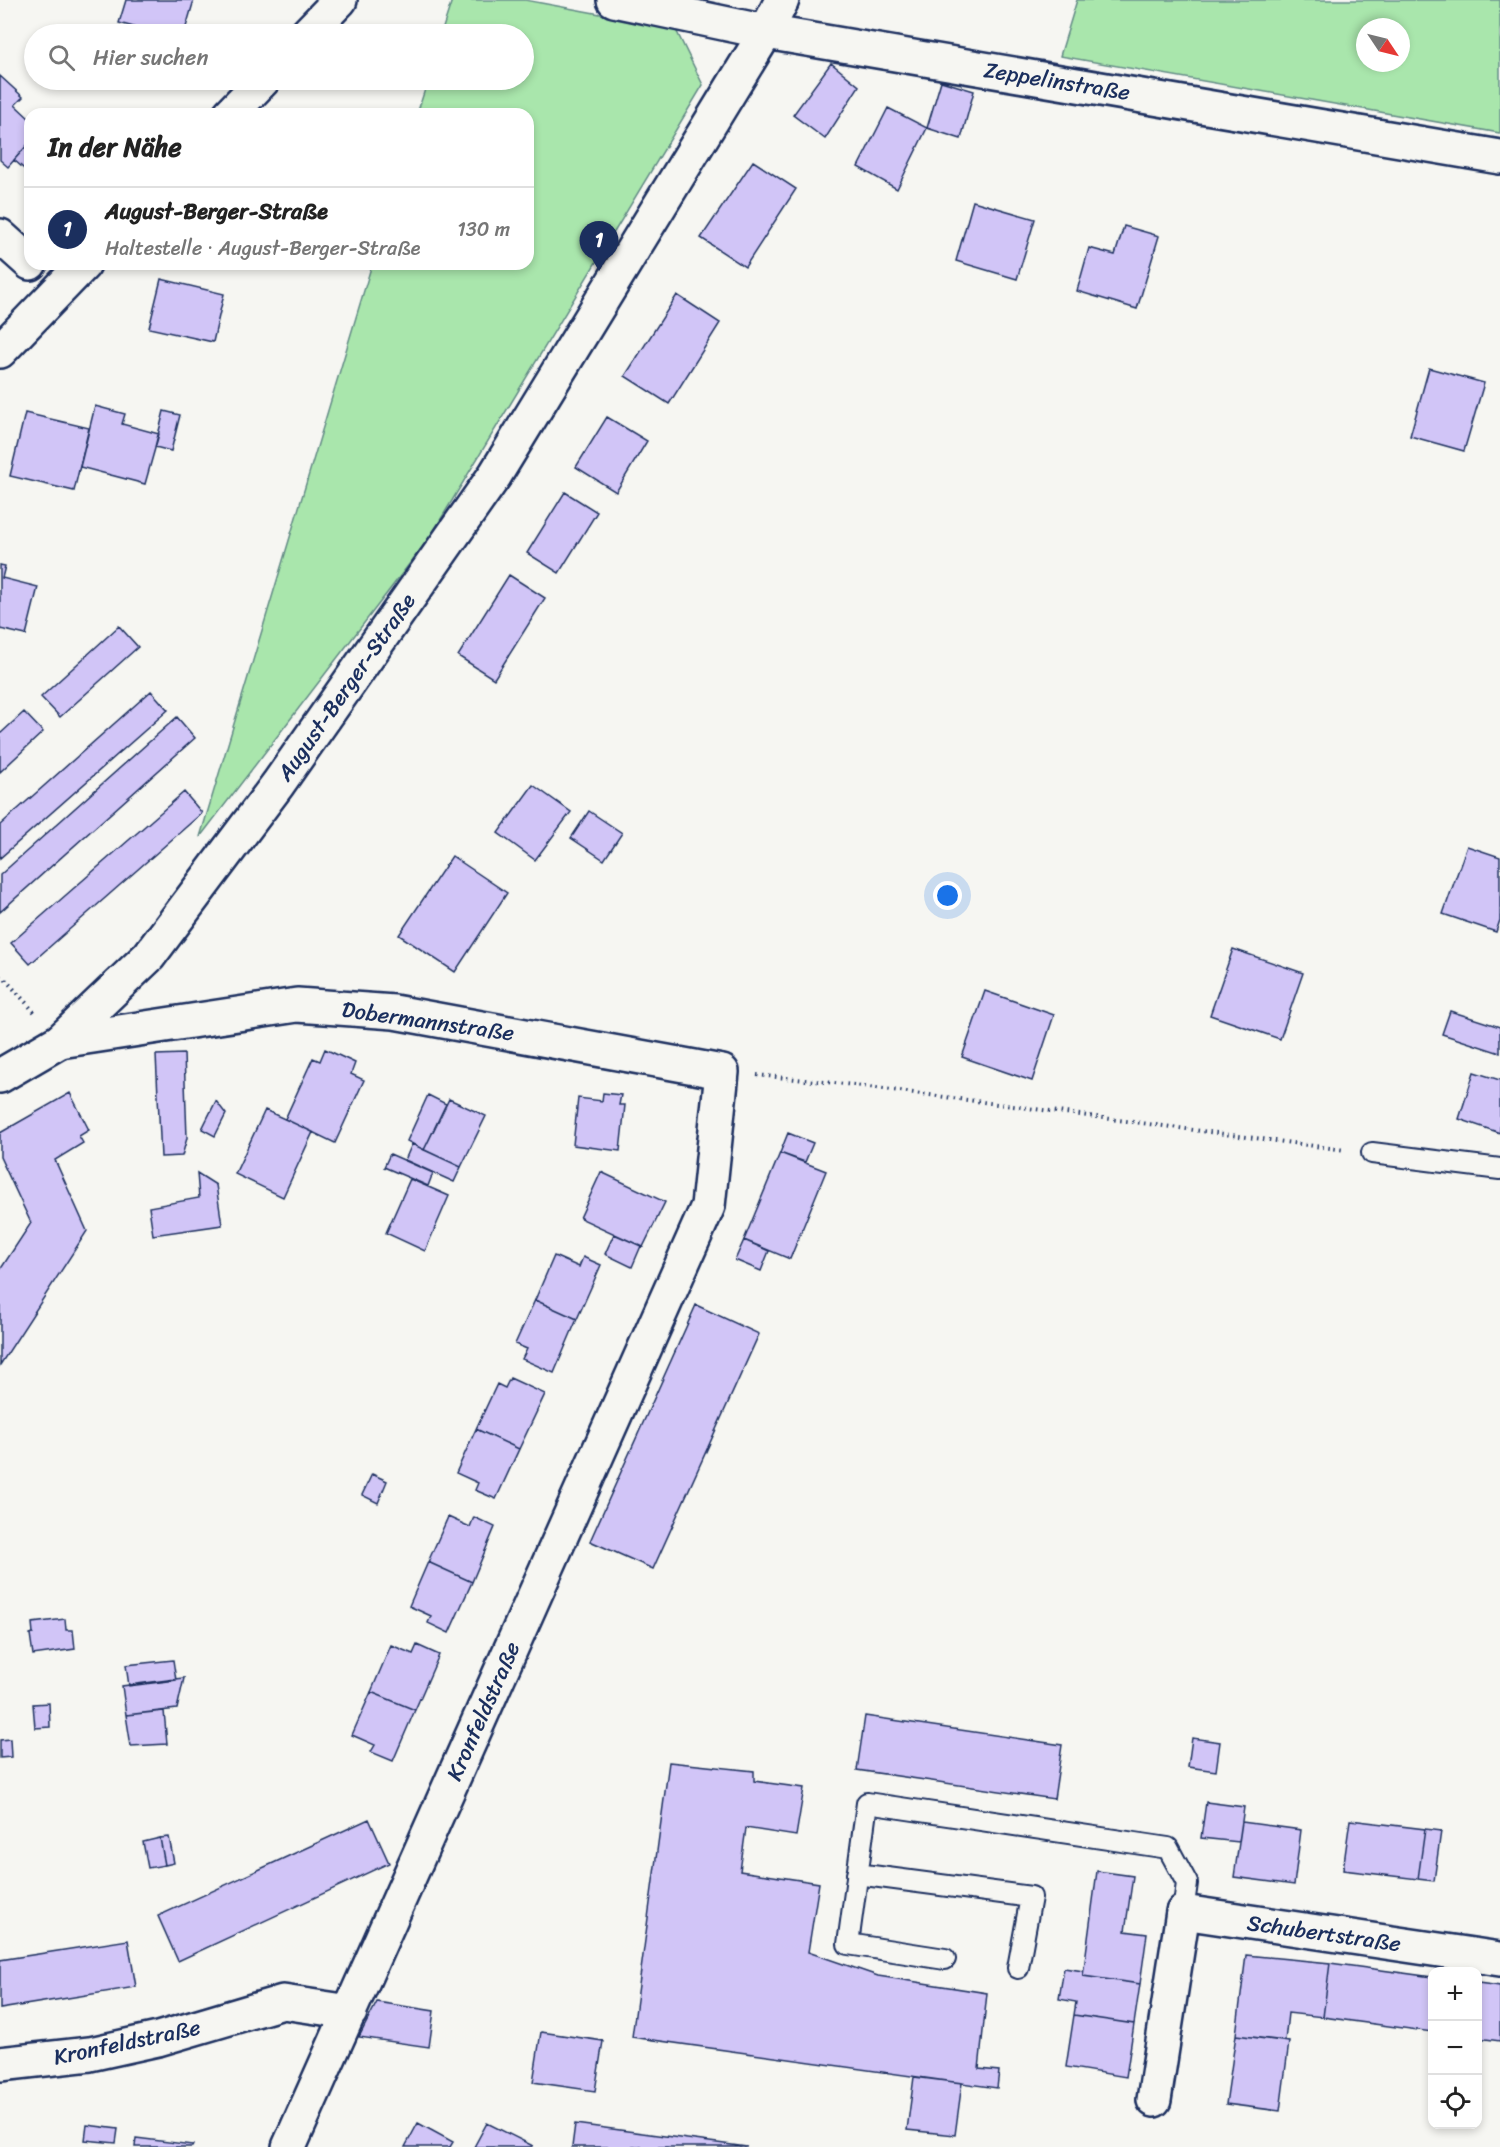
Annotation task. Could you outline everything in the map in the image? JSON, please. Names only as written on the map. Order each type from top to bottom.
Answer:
[{"type":"street","points":[[317,24],[340,0]]},
{"type":"street","name":"Zeppelinstraße","points":[[614,0],[766,32],[1500,157]]},
{"type":"street","name":"August-Berger-Straße","points":[[0,1076],[60,1041],[149,956],[278,784],[488,485],[766,32],[782,0]]},
{"type":"street","points":[[236,108],[253,90]]},
{"type":"street","points":[[0,236],[24,258]]},
{"type":"street","points":[[37,270],[59,290]]},
{"type":"street","points":[[0,351],[78,270]]},
{"type":"street","name":"Dobermannstraße","points":[[60,1041],[297,1005],[394,1012],[722,1072]]},
{"type":"street","name":"Kronfeldstraße","points":[[0,2064],[90,2054],[158,2039],[284,2002],[350,2012],[708,1206],[722,1072]]},
{"type":"street","points":[[1154,2100],[1183,1912]]},
{"type":"street","name":"Schubertstraße","points":[[1183,1912],[1500,1959]]},
{"type":"street","points":[[289,2147],[350,2012]]},
{"type":"lane","points":[[1372,1153],[1500,1169]]},
{"type":"lane","points":[[945,1959],[848,1944],[867,1803],[1168,1848],[1187,1883],[1183,1912]]},
{"type":"lane","points":[[857,1874],[1031,1897],[1018,1968]]},
{"type":"path","points":[[0,977],[5,979],[60,1041]]},
{"type":"path","points":[[722,1072],[854,1085],[1372,1153]]},
{"type":"green space","points":[[452,0],[525,0],[675,28],[703,85],[430,537],[200,837],[370,270],[534,270],[534,108],[419,108],[425,90],[534,90],[534,24],[444,24]]},
{"type":"green space","points":[[1077,0],[1500,0],[1500,133],[1060,56]]},
{"type":"building","points":[[126,0],[194,0],[187,24],[119,23]]},
{"type":"building","points":[[831,63],[859,86],[825,139],[793,115]]},
{"type":"building","points":[[0,76],[23,97],[15,105],[24,113],[24,149],[8,167],[0,160]]},
{"type":"building","points":[[941,81],[974,91],[961,139],[927,128]]},
{"type":"building","points":[[888,108],[927,128],[897,189],[858,167]]},
{"type":"building","points":[[24,149],[24,169],[14,160]]},
{"type":"building","points":[[753,161],[796,189],[745,267],[701,238]]},
{"type":"building","points":[[973,201],[1035,219],[1017,279],[956,261]]},
{"type":"building","points":[[1124,226],[1159,236],[1137,309],[1077,291],[1089,248],[1115,255]]},
{"type":"building","points":[[161,279],[224,294],[213,342],[149,328]]},
{"type":"building","points":[[677,295],[720,323],[669,404],[625,376]]},
{"type":"building","points":[[1429,368],[1484,383],[1464,451],[1410,436]]},
{"type":"building","points":[[95,406],[125,414],[122,424],[159,434],[145,484],[80,467]]},
{"type":"building","points":[[164,411],[180,415],[171,451],[155,447]]},
{"type":"building","points":[[25,413],[89,428],[74,491],[10,476]]},
{"type":"building","points":[[607,417],[647,441],[616,492],[576,467]]},
{"type":"building","points":[[565,492],[597,512],[559,573],[527,553]]},
{"type":"building","points":[[0,565],[5,566],[2,578],[38,587],[26,635],[0,629]]},
{"type":"building","points":[[509,575],[545,598],[494,679],[458,656]]},
{"type":"building","points":[[119,626],[138,647],[60,717],[41,697]]},
{"type":"building","points":[[151,691],[168,710],[0,858],[0,825]]},
{"type":"building","points":[[24,712],[43,732],[0,772],[0,734]]},
{"type":"building","points":[[177,717],[195,738],[0,912],[0,875]]},
{"type":"building","points":[[533,785],[571,812],[535,860],[498,833]]},
{"type":"building","points":[[184,792],[202,813],[30,964],[11,943]]},
{"type":"building","points":[[589,811],[622,833],[604,860],[571,838]]},
{"type":"building","points":[[1467,846],[1500,857],[1500,920],[1496,932],[1443,914]]},
{"type":"building","points":[[452,856],[507,893],[455,972],[399,935]]},
{"type":"building","points":[[1233,949],[1303,973],[1280,1039],[1210,1015]]},
{"type":"building","points":[[985,991],[1054,1015],[1032,1081],[962,1057]]},
{"type":"building","points":[[1450,1011],[1500,1027],[1500,1053],[1442,1034]]},
{"type":"building","points":[[325,1049],[355,1063],[351,1074],[364,1080],[335,1143],[285,1119],[313,1058],[320,1061]]},
{"type":"building","points":[[184,1054],[187,1138],[182,1156],[161,1157],[156,1055]]},
{"type":"building","points":[[1474,1072],[1500,1080],[1500,1133],[1459,1119]]},
{"type":"building","points":[[70,1093],[89,1130],[79,1136],[83,1143],[55,1160],[87,1231],[0,1365],[0,1270],[31,1223],[0,1157],[0,1133]]},
{"type":"building","points":[[603,1093],[621,1095],[619,1105],[625,1105],[620,1151],[573,1145],[578,1098],[602,1101]]},
{"type":"building","points":[[428,1095],[446,1104],[424,1150],[407,1141]]},
{"type":"building","points":[[449,1099],[486,1116],[461,1167],[424,1150]]},
{"type":"building","points":[[216,1101],[226,1114],[215,1136],[202,1129]]},
{"type":"building","points":[[265,1110],[313,1132],[283,1197],[235,1174]]},
{"type":"building","points":[[788,1133],[813,1143],[805,1162],[780,1153]]},
{"type":"building","points":[[412,1144],[461,1167],[454,1182],[405,1160]]},
{"type":"building","points":[[780,1153],[826,1171],[790,1259],[744,1240]]},
{"type":"building","points":[[390,1154],[433,1173],[428,1186],[384,1167]]},
{"type":"building","points":[[601,1172],[665,1202],[643,1247],[580,1218]]},
{"type":"building","points":[[197,1173],[216,1185],[222,1225],[153,1235],[149,1207],[199,1198]]},
{"type":"building","points":[[410,1179],[449,1196],[425,1251],[386,1233]]},
{"type":"building","points":[[614,1234],[641,1246],[632,1267],[605,1254]]},
{"type":"building","points":[[744,1240],[769,1251],[761,1271],[735,1260]]},
{"type":"building","points":[[554,1256],[579,1267],[583,1257],[601,1265],[577,1319],[535,1300]]},
{"type":"building","points":[[535,1300],[577,1319],[554,1373],[522,1359],[527,1349],[515,1344]]},
{"type":"building","points":[[696,1305],[759,1334],[653,1569],[590,1541]]},
{"type":"building","points":[[510,1378],[545,1394],[519,1449],[476,1429],[497,1384],[505,1388]]},
{"type":"building","points":[[476,1429],[519,1449],[496,1499],[475,1490],[478,1483],[456,1473]]},
{"type":"building","points":[[372,1474],[387,1481],[378,1503],[362,1495]]},
{"type":"building","points":[[448,1517],[470,1527],[474,1517],[495,1527],[472,1582],[428,1562]]},
{"type":"building","points":[[428,1562],[472,1582],[449,1633],[428,1623],[431,1616],[409,1606]]},
{"type":"building","points":[[65,1619],[66,1630],[73,1630],[75,1649],[33,1655],[30,1634],[33,1633],[32,1623]]},
{"type":"building","points":[[391,1645],[413,1654],[417,1645],[439,1655],[415,1710],[371,1692]]},
{"type":"building","points":[[173,1660],[176,1680],[129,1686],[126,1665]]},
{"type":"building","points":[[184,1678],[177,1709],[126,1715],[122,1686]]},
{"type":"building","points":[[371,1692],[415,1710],[393,1761],[371,1752],[375,1745],[352,1735]]},
{"type":"building","points":[[49,1703],[50,1727],[35,1728],[33,1704]]},
{"type":"building","points":[[164,1711],[167,1744],[131,1746],[126,1715]]},
{"type":"building","points":[[865,1716],[1062,1745],[1054,1799],[857,1770]]},
{"type":"building","points":[[1192,1738],[1220,1742],[1216,1771],[1188,1767]]},
{"type":"building","points":[[10,1739],[11,1757],[0,1758],[0,1740]]},
{"type":"building","points":[[669,1762],[754,1771],[754,1781],[804,1788],[796,1836],[746,1828],[740,1871],[819,1883],[808,1952],[878,1976],[987,1993],[979,2069],[999,2071],[997,2088],[632,2037]]},
{"type":"building","points":[[1206,1802],[1244,1807],[1239,1842],[1201,1838]]},
{"type":"building","points":[[369,1819],[389,1863],[178,1961],[158,1916]]},
{"type":"building","points":[[1350,1820],[1425,1829],[1418,1879],[1343,1870]]},
{"type":"building","points":[[1242,1822],[1301,1830],[1294,1885],[1234,1877]]},
{"type":"building","points":[[1425,1829],[1441,1831],[1434,1881],[1418,1879]]},
{"type":"building","points":[[169,1837],[174,1863],[165,1865],[160,1838]]},
{"type":"building","points":[[160,1838],[165,1865],[148,1868],[143,1842]]},
{"type":"building","points":[[1097,1871],[1133,1876],[1125,1931],[1147,1934],[1140,1984],[1083,1976]]},
{"type":"building","points":[[128,1940],[136,1987],[0,2009],[0,1960]]},
{"type":"building","points":[[1246,1955],[1330,1963],[1323,2017],[1288,2013],[1285,2041],[1236,2035]]},
{"type":"building","points":[[1330,1963],[1428,1976],[1428,2031],[1323,2017]]},
{"type":"building","points":[[1064,1968],[1083,1971],[1083,1976],[1140,1984],[1134,2024],[1074,2015],[1076,2002],[1059,1999]]},
{"type":"building","points":[[1482,1984],[1500,1986],[1500,2041],[1482,2039]]},
{"type":"building","points":[[377,2002],[434,2011],[429,2047],[359,2037]]},
{"type":"building","points":[[1074,2015],[1134,2024],[1126,2077],[1066,2067]]},
{"type":"building","points":[[541,2032],[603,2041],[595,2091],[533,2082]]},
{"type":"building","points":[[1236,2035],[1289,2042],[1280,2111],[1226,2104]]},
{"type":"building","points":[[914,2077],[962,2083],[955,2135],[907,2130]]},
{"type":"building","points":[[418,2123],[453,2142],[450,2147],[405,2147]]},
{"type":"building","points":[[487,2123],[533,2146],[474,2147]]},
{"type":"building","points":[[575,2124],[747,2147],[572,2147]]},
{"type":"building","points":[[87,2125],[118,2129],[116,2143],[85,2140]]},
{"type":"building","points":[[136,2138],[193,2145],[192,2147],[135,2147]]},
{"type":"place","name":"August-Berger-Straße","points":[[599,271]]}]
